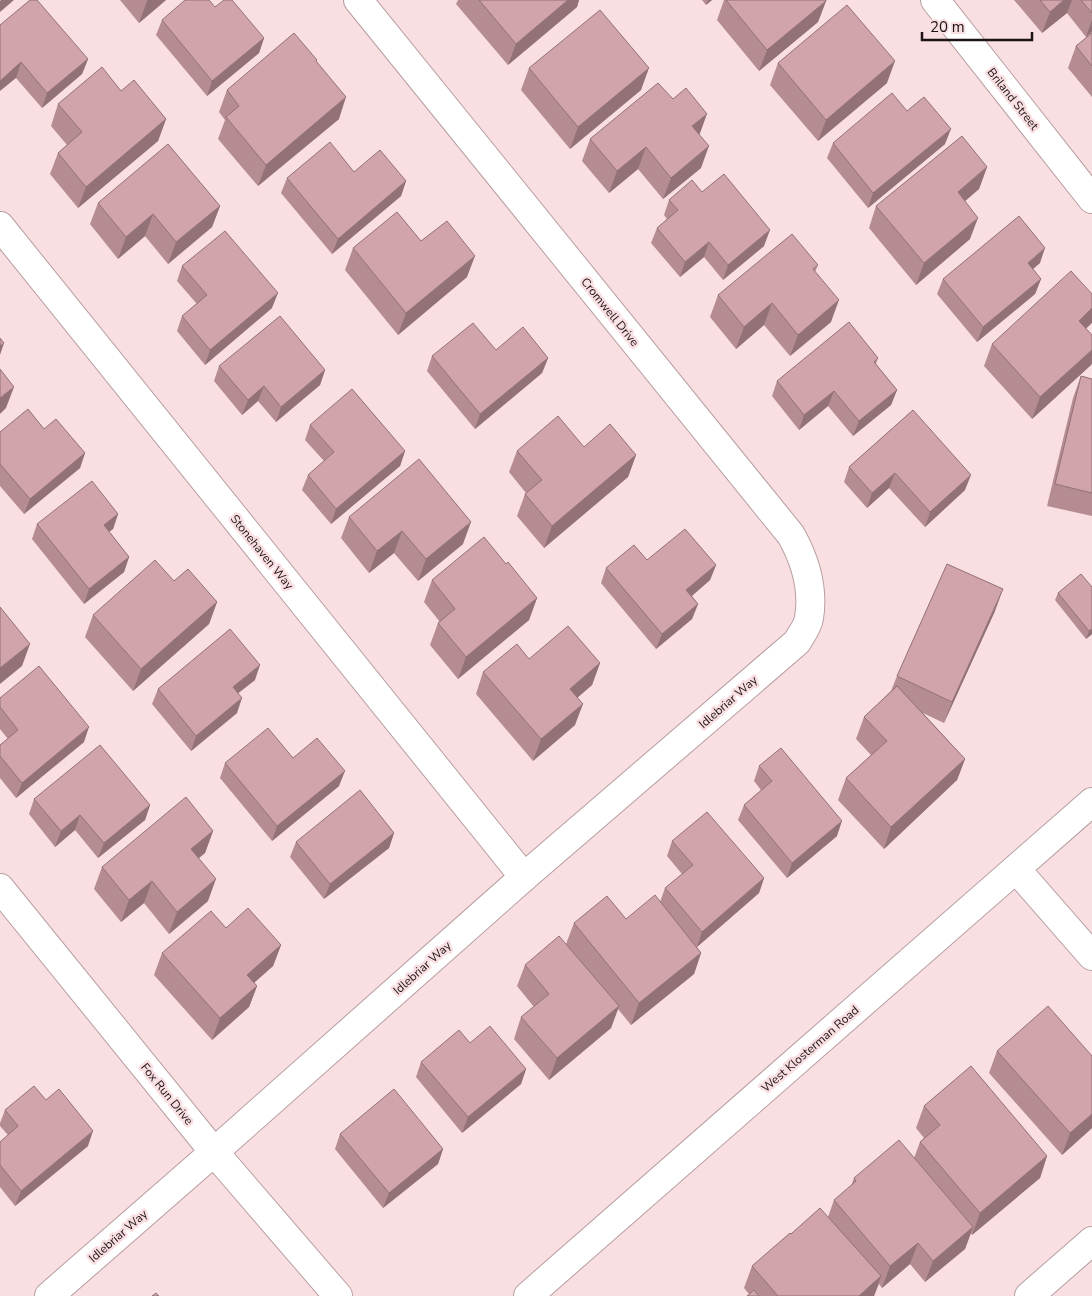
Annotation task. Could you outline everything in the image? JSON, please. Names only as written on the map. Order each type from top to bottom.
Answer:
[{"type":"street","name":"Cromwell Drive","points":[[358,0],[791,535],[801,553],[807,573],[810,596],[809,619],[797,642]]},
{"type":"street","name":"Briland Street","points":[[935,0],[1092,199]]},
{"type":"street","name":"Stonehaven Way","points":[[0,226],[524,877]]},
{"type":"street","name":"Idlebriar Way","points":[[49,1296],[524,877],[797,642]]},
{"type":"street","name":"West Klosterman Road","points":[[528,1296],[1092,802]]},
{"type":"street","points":[[1016,869],[1092,956]]},
{"type":"street","name":"Fox Run Drive","points":[[0,888],[214,1152],[338,1296]]},
{"type":"street","points":[[1029,1296],[1092,1241]]},
{"type":"building","points":[[30,0],[37,0],[88,59],[47,93],[21,62],[0,81],[0,25]]},
{"type":"building","points":[[185,0],[209,0],[215,7],[224,0],[232,0],[264,38],[212,81],[162,20]]},
{"type":"building","points":[[479,0],[568,0],[516,44]]},
{"type":"building","points":[[726,0],[826,0],[826,1],[767,50]]},
{"type":"building","points":[[1040,0],[1064,0],[1050,12]]},
{"type":"building","points":[[1081,0],[1092,0],[1092,13]]},
{"type":"building","points":[[847,5],[895,61],[826,120],[778,63]]},
{"type":"building","points":[[600,10],[649,68],[578,127],[529,68]]},
{"type":"building","points":[[294,33],[346,97],[266,165],[226,117],[239,106],[227,90]]},
{"type":"building","points":[[1092,33],[1092,66],[1076,46]]},
{"type":"building","points":[[102,67],[121,91],[134,80],[166,119],[86,187],[58,153],[82,132],[58,104]]},
{"type":"building","points":[[658,83],[673,99],[686,88],[707,114],[692,126],[709,146],[671,178],[646,147],[617,171],[590,139]]},
{"type":"building","points":[[892,93],[907,111],[924,97],[951,129],[873,193],[833,143]]},
{"type":"building","points":[[962,136],[987,167],[958,192],[978,218],[924,263],[876,206]]},
{"type":"building","points":[[330,142],[354,172],[380,150],[406,181],[338,239],[287,178]]},
{"type":"building","points":[[168,144],[220,206],[176,242],[153,214],[126,237],[98,203]]},
{"type":"building","points":[[724,174],[770,230],[728,265],[709,242],[685,262],[657,228],[678,210],[669,200],[692,180],[702,192]]},
{"type":"building","points":[[397,212],[421,241],[447,221],[475,256],[406,313],[353,248]]},
{"type":"building","points":[[1019,216],[1045,248],[1028,263],[1041,279],[983,327],[943,279]]},
{"type":"building","points":[[225,231],[278,293],[210,350],[182,316],[207,295],[182,266]]},
{"type":"building","points":[[792,234],[818,265],[813,269],[839,300],[798,335],[772,303],[744,327],[718,295]]},
{"type":"building","points":[[1071,271],[1092,294],[1092,308],[1079,321],[1092,335],[1092,350],[1040,397],[992,344]]},
{"type":"building","points":[[280,316],[325,370],[281,407],[264,386],[248,400],[219,366]]},
{"type":"building","points":[[849,322],[878,358],[874,362],[897,390],[859,421],[834,391],[804,415],[777,381]]},
{"type":"building","points":[[473,323],[496,350],[523,327],[548,358],[480,414],[432,356]]},
{"type":"building","points":[[0,338],[4,343],[0,346]]},
{"type":"building","points":[[0,369],[14,387],[0,398]]},
{"type":"building","points":[[1081,376],[1092,379],[1092,493],[1055,484]]},
{"type":"building","points":[[352,389],[405,451],[336,509],[308,475],[334,452],[310,425]]},
{"type":"building","points":[[28,409],[44,429],[56,419],[85,453],[30,499],[0,464],[0,432]]},
{"type":"building","points":[[913,410],[971,475],[930,512],[895,473],[872,493],[849,467]]},
{"type":"building","points":[[558,416],[584,447],[610,424],[636,455],[552,526],[525,494],[542,480],[517,451]]},
{"type":"building","points":[[419,459],[471,522],[426,559],[402,531],[377,551],[349,517]]},
{"type":"building","points":[[92,481],[118,514],[104,525],[129,557],[89,589],[37,524]]},
{"type":"building","points":[[685,529],[716,565],[686,590],[698,604],[662,634],[606,568],[634,545],[647,560]]},
{"type":"building","points":[[484,537],[506,564],[508,562],[537,598],[466,657],[438,623],[455,609],[432,580]]},
{"type":"building","points":[[155,560],[174,581],[188,569],[217,602],[141,669],[93,615]]},
{"type":"building","points":[[947,564],[1003,589],[952,702],[897,676]]},
{"type":"building","points":[[1081,574],[1092,587],[1092,629],[1089,631],[1058,593]]},
{"type":"building","points":[[0,607],[30,644],[0,668]]},
{"type":"building","points":[[568,626],[600,663],[570,689],[583,704],[541,739],[483,672],[517,644],[529,659]]},
{"type":"building","points":[[230,629],[260,665],[233,687],[242,698],[196,736],[158,689]]},
{"type":"building","points":[[39,666],[89,727],[22,783],[0,756],[0,745],[18,730],[0,707],[0,698]]},
{"type":"building","points":[[897,686],[965,759],[891,827],[846,778],[887,741],[864,717]]},
{"type":"building","points":[[268,728],[293,758],[317,738],[345,771],[277,826],[225,763]]},
{"type":"building","points":[[100,745],[150,805],[104,843],[80,815],[61,831],[34,799]]},
{"type":"building","points":[[781,748],[842,821],[792,863],[744,805],[772,781],[759,766]]},
{"type":"building","points":[[360,790],[394,833],[330,884],[296,842]]},
{"type":"building","points":[[186,797],[213,831],[191,849],[216,879],[177,912],[152,881],[129,900],[102,867]]},
{"type":"building","points":[[707,812],[764,878],[702,932],[665,888],[693,865],[672,841]]},
{"type":"building","points":[[655,895],[701,953],[639,1003],[574,923],[607,896],[626,919]]},
{"type":"building","points":[[248,908],[281,945],[247,975],[257,986],[220,1018],[162,953],[211,911],[226,928]]},
{"type":"building","points":[[559,936],[619,1006],[557,1058],[521,1017],[549,994],[525,965]]},
{"type":"building","points":[[1048,1006],[1092,1056],[1092,1114],[1070,1133],[997,1051]]},
{"type":"building","points":[[490,1026],[526,1069],[468,1117],[421,1062],[459,1030],[470,1043]]},
{"type":"building","points":[[971,1066],[1047,1156],[980,1213],[920,1142],[940,1125],[924,1106]]},
{"type":"building","points":[[34,1086],[46,1100],[59,1089],[93,1131],[21,1191],[0,1165],[0,1142],[18,1126],[5,1110]]},
{"type":"building","points":[[394,1089],[443,1149],[389,1193],[340,1134]]},
{"type":"building","points":[[899,1140],[973,1227],[933,1261],[918,1243],[890,1266],[834,1200],[856,1181],[854,1178]]},
{"type":"building","points":[[820,1208],[881,1276],[859,1296],[778,1296],[752,1266]]},
{"type":"building","points":[[754,1290],[759,1296],[747,1296]]}]
